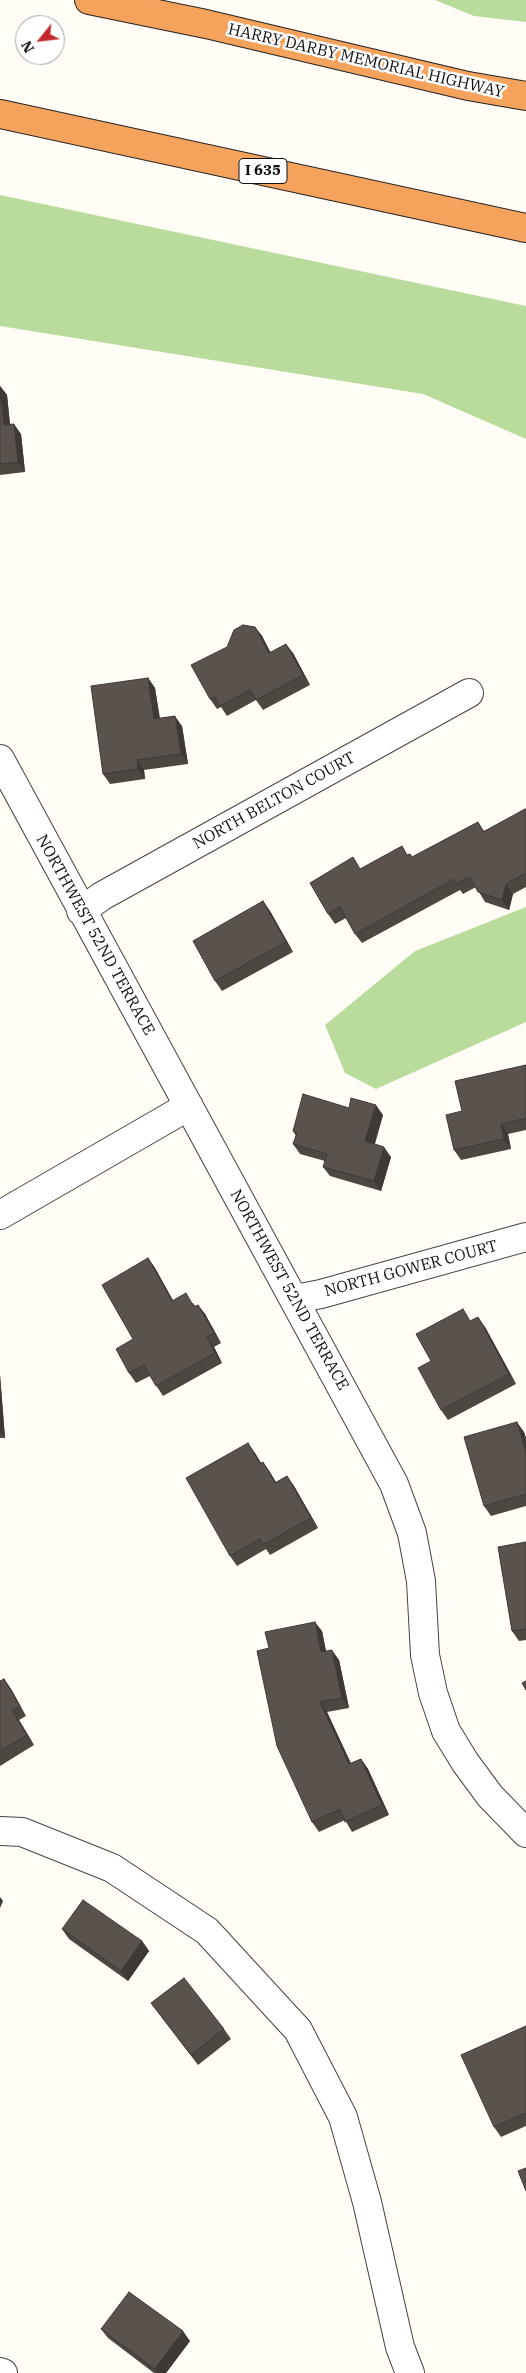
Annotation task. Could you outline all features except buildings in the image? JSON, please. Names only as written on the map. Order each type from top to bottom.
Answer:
[{"type":"highway","points":[[89,0],[206,24]]},
{"type":"highway","points":[[156,0],[206,24]]},
{"type":"highway","name":"HARRY DARBY MEMORIAL HIGHWAY","points":[[206,24],[468,86],[526,96]]},
{"type":"highway","name":"I 635","points":[[0,114],[526,228]]},
{"type":"street","name":"NORTH BELTON COURT","points":[[81,911],[102,896],[469,693]]},
{"type":"street","name":"NORTHWEST 52ND TERRACE","points":[[0,759],[394,1484],[412,1534],[420,1581],[425,1656],[433,1693],[446,1731],[465,1762],[490,1796],[526,1833]]},
{"type":"street","points":[[0,1214],[189,1106]]},
{"type":"street","name":"NORTH GOWER COURT","points":[[295,1299],[321,1294],[526,1237]]},
{"type":"street","points":[[0,1831],[22,1832],[112,1868],[207,1931],[298,2030],[343,2117],[367,2202],[400,2347],[410,2373]]},
{"type":"green space","points":[[435,0],[526,0],[526,22],[474,16]]},
{"type":"green space","points":[[0,195],[526,306],[526,439],[423,394],[0,326]]},
{"type":"green space","points":[[526,907],[526,1022],[376,1089],[345,1073],[325,1025],[415,951]]}]
